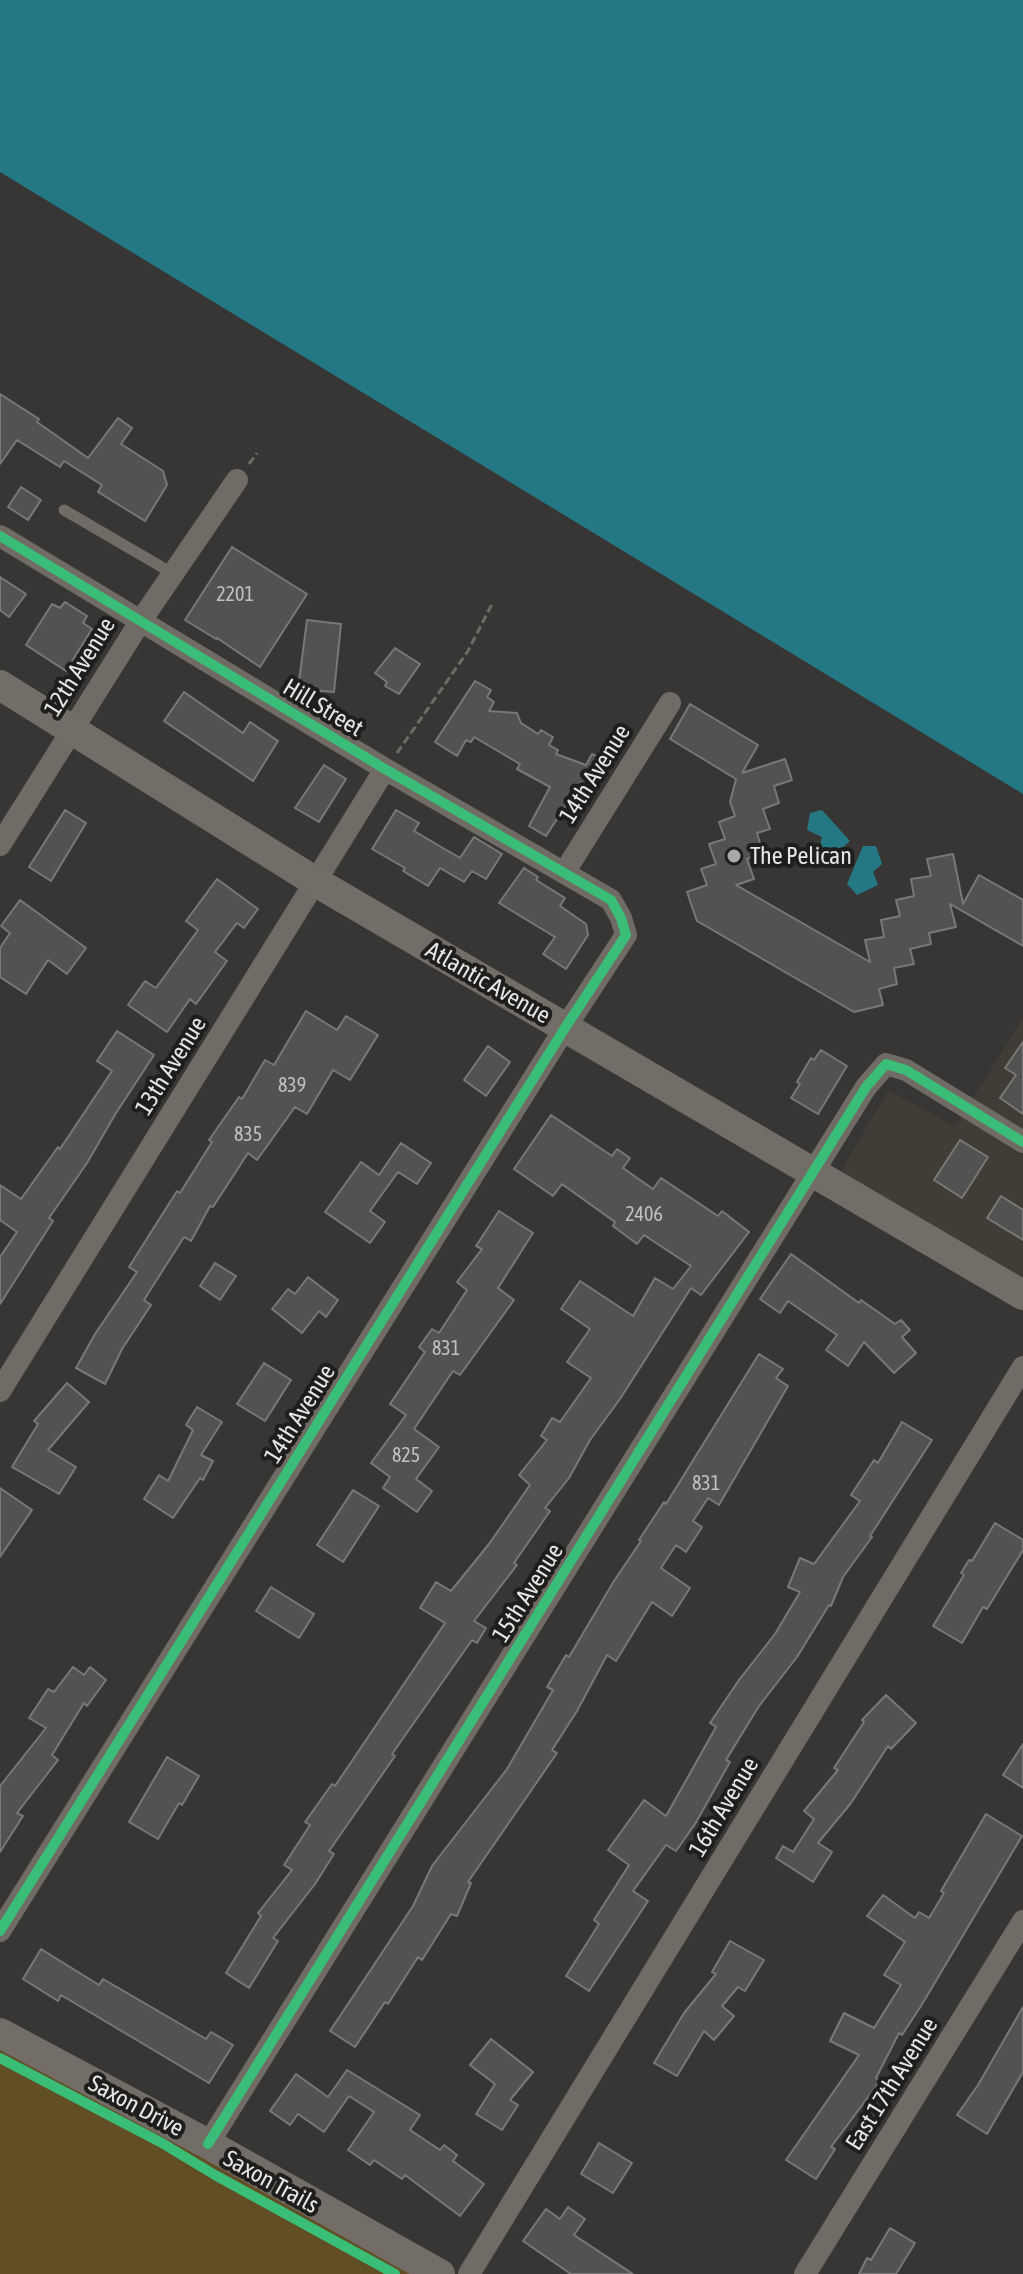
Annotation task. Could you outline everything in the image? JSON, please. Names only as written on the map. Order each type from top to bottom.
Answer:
[{"type":"main road","name":"Atlantic Avenue","points":[[0,685],[316,882],[1023,1295]]},
{"type":"main road","name":"Saxon Drive","points":[[0,2033],[208,2144],[440,2274]]},
{"type":"street","name":"12th Avenue","points":[[1,842],[140,622],[237,480]]},
{"type":"street","name":"Hill Street","points":[[0,536],[385,769],[611,900],[621,918]]},
{"type":"street","name":"14th Avenue","points":[[564,873],[670,703]]},
{"type":"street","name":"13th Avenue","points":[[0,1391],[385,769]]},
{"type":"street","name":"14th Avenue","points":[[0,1931],[626,935],[621,918]]},
{"type":"street","name":"15th Avenue","points":[[208,2144],[866,1087],[886,1064],[906,1070],[1023,1142]]},
{"type":"street","name":"16th Avenue","points":[[469,2274],[1023,1367]]},
{"type":"street","name":"East 17th Avenue","points":[[805,2274],[1023,1921]]},
{"type":"lane","points":[[64,510],[172,573]]},
{"type":"path","points":[[385,769],[468,651],[492,604]]},
{"type":"shaded area","points":[[1023,1019],[1023,1284],[838,1177],[888,1091],[955,1126]]},
{"type":"shaded area","points":[[0,2033],[440,2274],[0,2274]]},
{"type":"water","points":[[0,0],[1023,0],[1023,794],[0,172]]},
{"type":"water","points":[[822,810],[850,841],[832,857],[819,850],[822,837],[807,830],[810,813]]},
{"type":"water","points":[[863,846],[876,846],[882,864],[873,872],[878,885],[857,895],[847,884]]},
{"type":"building","points":[[0,394],[39,419],[37,422],[88,458],[118,418],[132,428],[121,444],[163,471],[167,485],[145,521],[98,492],[102,485],[64,461],[60,467],[17,440],[0,464]]},
{"type":"building","points":[[21,487],[41,500],[28,520],[8,507]]},
{"type":"building","points":[[232,547],[307,594],[260,667],[185,620]]},
{"type":"building","points":[[0,577],[26,594],[9,617],[0,610]]},
{"type":"building","points":[[65,602],[87,616],[83,623],[92,629],[66,671],[26,645],[52,604],[60,608]]},
{"type":"building","points":[[307,620],[341,624],[334,692],[298,689]]},
{"type":"building","points":[[395,648],[420,664],[399,694],[385,686],[387,682],[375,673]]},
{"type":"building","points":[[475,681],[491,690],[487,697],[494,702],[489,711],[517,713],[521,723],[538,734],[541,730],[553,737],[549,745],[558,750],[556,754],[586,765],[592,754],[608,762],[592,787],[581,782],[546,836],[529,826],[550,787],[517,769],[520,764],[474,737],[471,742],[466,740],[457,756],[435,742]]},
{"type":"building","points":[[184,692],[243,733],[250,722],[278,741],[253,781],[164,721]]},
{"type":"building","name":"The Pelican","points":[[690,704],[758,745],[742,773],[785,759],[792,780],[774,786],[779,803],[763,809],[770,829],[757,833],[763,853],[747,859],[754,879],[736,885],[870,962],[865,940],[884,937],[881,920],[900,916],[896,900],[914,896],[911,879],[931,876],[927,859],[953,854],[963,904],[979,875],[1023,900],[1023,946],[950,904],[956,927],[929,933],[931,944],[910,949],[914,964],[894,968],[897,984],[879,989],[883,1005],[854,1012],[697,921],[687,892],[707,885],[701,869],[716,864],[709,844],[725,839],[719,822],[735,816],[730,802],[736,779],[670,739]]},
{"type":"building","points":[[324,765],[346,779],[319,822],[295,808]]},
{"type":"building","points":[[65,810],[86,823],[51,881],[29,867]]},
{"type":"building","points":[[396,810],[419,823],[414,831],[460,858],[474,837],[502,854],[486,879],[472,871],[464,882],[440,868],[428,886],[372,849]]},
{"type":"building","points":[[524,868],[538,877],[536,880],[565,898],[560,906],[586,924],[588,935],[566,969],[543,954],[555,937],[499,903]]},
{"type":"building","points":[[217,879],[258,909],[244,928],[237,923],[215,952],[227,961],[196,1004],[190,999],[167,1032],[128,1005],[145,981],[156,988],[198,930],[186,921]]},
{"type":"building","points":[[20,900],[86,948],[67,974],[48,960],[26,994],[0,977],[0,948],[10,933],[1,926]]},
{"type":"building","points":[[306,1011],[337,1030],[346,1016],[378,1035],[350,1080],[333,1070],[307,1114],[295,1107],[257,1160],[248,1153],[213,1207],[210,1206],[191,1241],[184,1237],[144,1300],[151,1305],[122,1349],[105,1384],[76,1368],[137,1272],[129,1267],[177,1191],[180,1193],[212,1142],[209,1140],[239,1097],[242,1099],[265,1060],[274,1065]]},
{"type":"building","points":[[117,1031],[154,1055],[49,1218],[53,1221],[0,1304],[0,1257],[17,1232],[0,1220],[0,1185],[21,1199],[58,1147],[60,1149],[112,1071],[97,1061]]},
{"type":"building","points":[[1023,1042],[1023,1114],[1000,1098],[1016,1075],[1005,1068]]},
{"type":"building","points":[[488,1046],[510,1062],[486,1096],[464,1080]]},
{"type":"building","points":[[821,1050],[847,1066],[818,1114],[791,1098],[811,1058],[814,1060]]},
{"type":"building","points":[[551,1115],[612,1156],[617,1149],[630,1158],[623,1168],[653,1189],[661,1178],[718,1216],[722,1211],[749,1232],[701,1295],[691,1288],[590,1440],[569,1478],[545,1508],[550,1511],[514,1563],[517,1565],[474,1621],[486,1628],[477,1643],[472,1640],[392,1754],[395,1756],[329,1851],[334,1854],[315,1884],[273,1938],[278,1941],[249,1988],[226,1973],[261,1916],[258,1913],[292,1870],[284,1865],[310,1825],[305,1822],[332,1784],[335,1786],[445,1623],[420,1608],[436,1582],[451,1591],[489,1544],[530,1485],[519,1475],[547,1440],[541,1436],[552,1418],[560,1422],[591,1378],[567,1362],[590,1329],[561,1309],[580,1281],[633,1316],[655,1278],[673,1289],[691,1266],[644,1235],[637,1244],[613,1226],[615,1222],[562,1184],[553,1196],[514,1169]]},
{"type":"building","points":[[960,1140],[988,1157],[962,1198],[934,1180]]},
{"type":"building","points":[[401,1143],[431,1163],[417,1184],[398,1172],[370,1211],[385,1222],[370,1243],[325,1212],[361,1162],[379,1175]]},
{"type":"building","points":[[1001,1196],[1023,1210],[1023,1240],[987,1218]]},
{"type":"building","points":[[499,1211],[533,1233],[498,1288],[514,1300],[460,1375],[453,1371],[414,1429],[439,1447],[416,1479],[432,1491],[417,1512],[383,1488],[390,1477],[371,1463],[406,1415],[390,1404],[425,1352],[419,1347],[432,1329],[439,1333],[467,1290],[457,1282],[482,1249],[476,1246]]},
{"type":"building","points":[[791,1254],[859,1303],[861,1300],[895,1324],[901,1320],[910,1330],[902,1337],[916,1353],[894,1373],[864,1342],[848,1366],[826,1350],[837,1335],[788,1301],[780,1313],[760,1299]]},
{"type":"building","points":[[215,1263],[236,1276],[220,1300],[200,1286]]},
{"type":"building","points":[[308,1277],[338,1300],[326,1317],[319,1311],[302,1333],[272,1309],[288,1289],[295,1294]]},
{"type":"building","points":[[759,1354],[783,1369],[776,1378],[788,1386],[719,1505],[708,1498],[693,1521],[702,1527],[686,1552],[676,1545],[661,1568],[690,1588],[672,1616],[652,1602],[616,1661],[607,1655],[552,1750],[557,1753],[468,1882],[471,1883],[457,1916],[451,1914],[422,1960],[418,1957],[355,2047],[330,2031],[413,1906],[432,1866],[507,1769],[553,1690],[547,1687],[566,1655],[569,1657],[639,1540],[664,1502],[666,1504]]},
{"type":"building","points":[[264,1363],[291,1380],[265,1421],[237,1404]]},
{"type":"building","points":[[67,1383],[89,1402],[48,1450],[76,1467],[59,1494],[12,1467],[38,1424],[34,1421]]},
{"type":"building","points":[[197,1407],[222,1422],[201,1455],[213,1461],[203,1480],[200,1478],[173,1518],[144,1499],[159,1475],[168,1481],[193,1430],[186,1425]]},
{"type":"building","points":[[902,1422],[932,1440],[872,1537],[843,1577],[831,1606],[759,1706],[726,1760],[730,1762],[695,1824],[676,1851],[666,1845],[633,1891],[648,1901],[589,1991],[566,1976],[599,1924],[594,1920],[629,1865],[608,1850],[644,1800],[666,1816],[716,1727],[710,1723],[775,1634],[800,1592],[788,1587],[800,1558],[814,1564],[860,1501],[851,1495],[874,1460],[878,1463]]},
{"type":"building","points":[[0,1488],[32,1510],[0,1557]]},
{"type":"building","points":[[353,1490],[379,1506],[343,1562],[317,1545]]},
{"type":"building","points":[[995,1523],[1023,1540],[1023,1550],[962,1643],[933,1626],[964,1575],[961,1573]]},
{"type":"building","points":[[271,1587],[314,1614],[299,1638],[256,1611]]},
{"type":"building","points":[[73,1667],[84,1675],[90,1667],[106,1680],[87,1706],[84,1703],[52,1755],[58,1760],[17,1813],[23,1816],[0,1852],[0,1786],[46,1728],[29,1718],[48,1689],[54,1692]]},
{"type":"building","points":[[886,1695],[916,1723],[891,1749],[888,1746],[851,1803],[818,1843],[832,1852],[813,1882],[776,1858],[783,1846],[793,1852],[814,1819],[804,1811],[838,1770],[834,1768],[864,1722],[862,1720]]},
{"type":"building","points":[[1023,1744],[1023,1788],[1003,1775]]},
{"type":"building","points":[[167,1757],[199,1776],[158,1839],[129,1822]]},
{"type":"building","points":[[986,1814],[1022,1836],[921,2006],[902,2035],[899,2033],[876,2078],[880,2081],[831,2147],[835,2149],[816,2179],[786,2160],[859,2055],[830,2041],[844,2013],[874,2028],[901,1985],[884,1975],[905,1942],[867,1916],[883,1895],[915,1918],[919,1912],[929,1918],[944,1893],[941,1891]]},
{"type":"building","points":[[730,1941],[764,1960],[745,1991],[738,1987],[722,2006],[734,2016],[714,2040],[704,2031],[677,2076],[654,2063],[684,2013],[716,1974],[712,1972]]},
{"type":"building","points":[[41,1949],[99,1985],[103,1979],[206,2039],[211,2032],[233,2045],[209,2083],[61,1995],[58,2001],[23,1979]]},
{"type":"building","points":[[1023,2007],[1023,2072],[987,2134],[957,2115]]},
{"type":"building","points":[[491,2039],[533,2072],[510,2100],[518,2105],[502,2130],[476,2114],[495,2084],[470,2065]]},
{"type":"building","points":[[347,2070],[420,2115],[410,2130],[440,2150],[444,2145],[457,2155],[453,2161],[484,2184],[460,2216],[405,2175],[402,2179],[374,2160],[370,2165],[348,2150],[374,2112],[349,2096],[324,2132],[298,2114],[290,2125],[270,2111],[296,2074],[328,2097]]},
{"type":"building","points":[[599,2143],[632,2163],[613,2193],[581,2174]]},
{"type":"building","points":[[568,2207],[585,2219],[574,2235],[633,2274],[571,2274],[523,2241],[546,2209],[560,2219]]},
{"type":"building","points":[[890,2228],[915,2243],[896,2274],[859,2274],[867,2258],[871,2260]]},
{"type":"cycle path","points":[[0,536],[385,769],[611,900],[626,935],[0,1931]]},
{"type":"cycle path","points":[[208,2144],[866,1087],[886,1064],[906,1070],[1023,1142]]},
{"type":"cycle path","name":"Saxon Trails","points":[[0,2058],[162,2143],[395,2274]]},
{"type":"place","name":"The Pelican","points":[[734,856]]}]
